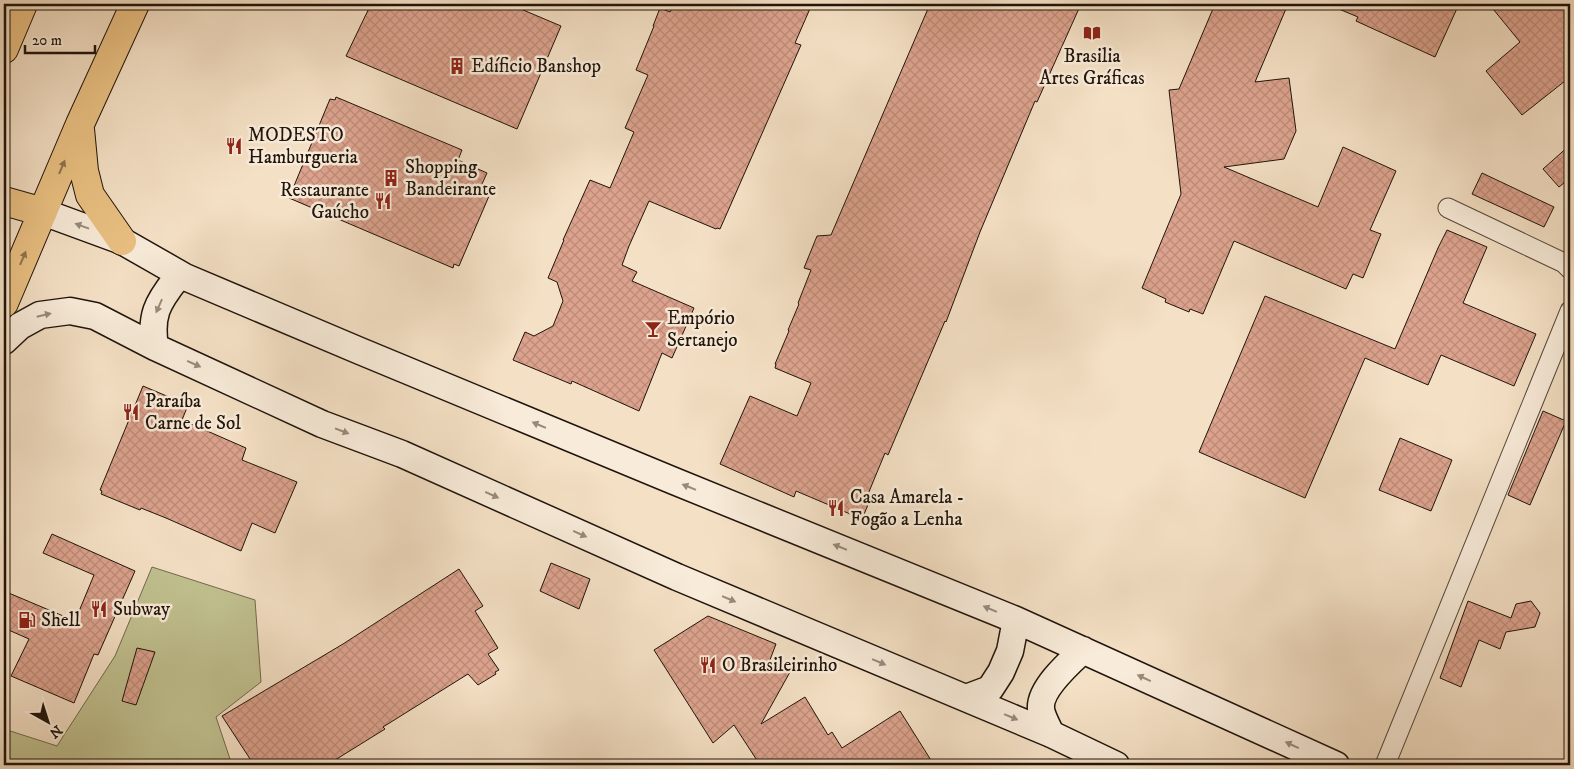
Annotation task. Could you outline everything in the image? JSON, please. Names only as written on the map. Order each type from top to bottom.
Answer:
[{"type":"highway","points":[[4,48],[23,4]]},
{"type":"highway","points":[[4,303],[80,124],[135,4]]},
{"type":"highway","points":[[80,124],[84,170],[90,195],[122,241]]},
{"type":"highway","points":[[4,201],[43,212]]},
{"type":"main road","points":[[43,212],[122,241],[185,277],[665,478],[1016,620],[1336,765]]},
{"type":"main road","points":[[156,347],[153,321],[157,308],[176,279],[185,277]]},
{"type":"main road","points":[[4,341],[20,326],[40,315],[70,311],[95,316],[156,347],[322,424],[402,454],[677,577],[1051,734],[1116,765]]},
{"type":"main road","points":[[966,698],[990,689],[1001,672],[1010,651],[1016,620]]},
{"type":"main road","points":[[1051,734],[1041,708],[1046,691],[1058,674],[1083,650]]},
{"type":"street","points":[[1448,208],[1564,263],[1570,269]]},
{"type":"street","points":[[1385,765],[1570,311]]},
{"type":"green space","points":[[152,567],[255,600],[261,682],[216,717],[232,765],[4,765],[4,729],[57,746],[115,656]]},
{"type":"building","name":"Edíficio Banshop","points":[[371,4],[509,4],[561,26],[517,129],[346,56]]},
{"type":"building","points":[[674,4],[812,4],[795,43],[801,45],[720,229],[649,201],[629,246],[622,265],[637,272],[632,281],[694,308],[672,358],[662,353],[639,411],[572,381],[571,384],[513,360],[525,332],[534,336],[553,326],[563,301],[557,282],[548,278],[590,180],[610,188],[634,132],[625,128],[648,75],[636,70],[660,8],[670,12]]},
{"type":"building","points":[[930,4],[1081,4],[1037,102],[1035,101],[980,232],[946,322],[888,455],[885,453],[866,499],[870,500],[862,519],[796,491],[794,497],[720,464],[750,396],[797,416],[811,383],[775,368],[775,364],[811,270],[804,268],[817,236],[831,235]]},
{"type":"building","points":[[1215,4],[1288,4],[1255,82],[1289,78],[1296,131],[1284,159],[1224,167],[1318,207],[1343,147],[1396,171],[1370,230],[1381,234],[1363,278],[1353,274],[1346,289],[1234,241],[1203,314],[1190,309],[1189,312],[1165,302],[1166,299],[1142,288],[1181,194],[1169,90],[1179,89]]},
{"type":"building","points":[[1327,4],[1459,4],[1435,57],[1356,21],[1358,17]]},
{"type":"building","points":[[1489,4],[1570,4],[1570,77],[1522,115],[1486,71],[1520,42]]},
{"type":"building","name":"Shopping Bandeirante","points":[[336,97],[462,150],[458,160],[487,173],[482,184],[492,189],[459,266],[454,264],[453,268],[289,198],[330,99],[335,100]]},
{"type":"building","points":[[1570,145],[1570,178],[1559,187],[1543,169]]},
{"type":"building","points":[[1482,173],[1554,207],[1544,227],[1472,194]]},
{"type":"building","points":[[1447,230],[1487,247],[1463,303],[1536,334],[1514,386],[1441,355],[1428,385],[1365,358],[1305,498],[1199,452],[1265,296],[1395,349]]},
{"type":"building","points":[[143,386],[188,405],[182,420],[246,448],[242,460],[297,482],[275,533],[252,523],[241,551],[166,518],[141,508],[140,510],[101,494],[102,491],[100,490]]},
{"type":"building","points":[[1543,411],[1566,421],[1530,505],[1508,495]]},
{"type":"building","points":[[1400,438],[1452,460],[1431,511],[1379,490]]},
{"type":"building","points":[[52,534],[135,571],[98,655],[94,654],[74,703],[11,676],[29,639],[4,628],[4,591],[75,621],[94,575],[43,553]]},
{"type":"building","points":[[551,563],[590,579],[579,609],[540,591]]},
{"type":"building","points":[[459,569],[483,606],[475,611],[498,648],[488,654],[499,670],[495,672],[496,674],[478,685],[468,674],[383,727],[385,729],[327,765],[254,765],[222,716],[343,644]]},
{"type":"building","points":[[1468,601],[1511,618],[1516,604],[1531,601],[1540,613],[1535,627],[1506,632],[1500,649],[1479,640],[1461,687],[1440,678]]},
{"type":"building","points":[[708,616],[776,644],[768,665],[790,672],[761,724],[805,697],[828,735],[832,732],[842,748],[900,711],[934,765],[760,765],[734,725],[713,743],[654,650]]},
{"type":"building","points":[[137,648],[155,652],[136,705],[122,701]]},
{"type":"place","name":"Brasilia Artes Gráficas","points":[[1092,33]]},
{"type":"place","name":"Edíficio Banshop","points":[[457,66]]},
{"type":"place","name":"MODESTO Hamburgueria","points":[[234,146]]},
{"type":"place","name":"Shopping Bandeirante","points":[[391,178]]},
{"type":"place","name":"Restaurante Gaúcho","points":[[383,201]]},
{"type":"place","name":"Empório Sertanejo","points":[[653,329]]},
{"type":"place","name":"Paraíba Carne de Sol","points":[[131,412]]},
{"type":"place","name":"Casa Amarela - Fogão a Lenha","points":[[836,508]]},
{"type":"place","name":"Subway","points":[[99,609]]},
{"type":"place","name":"Shell","points":[[27,620]]},
{"type":"place","name":"O Brasileirinho","points":[[708,665]]}]
